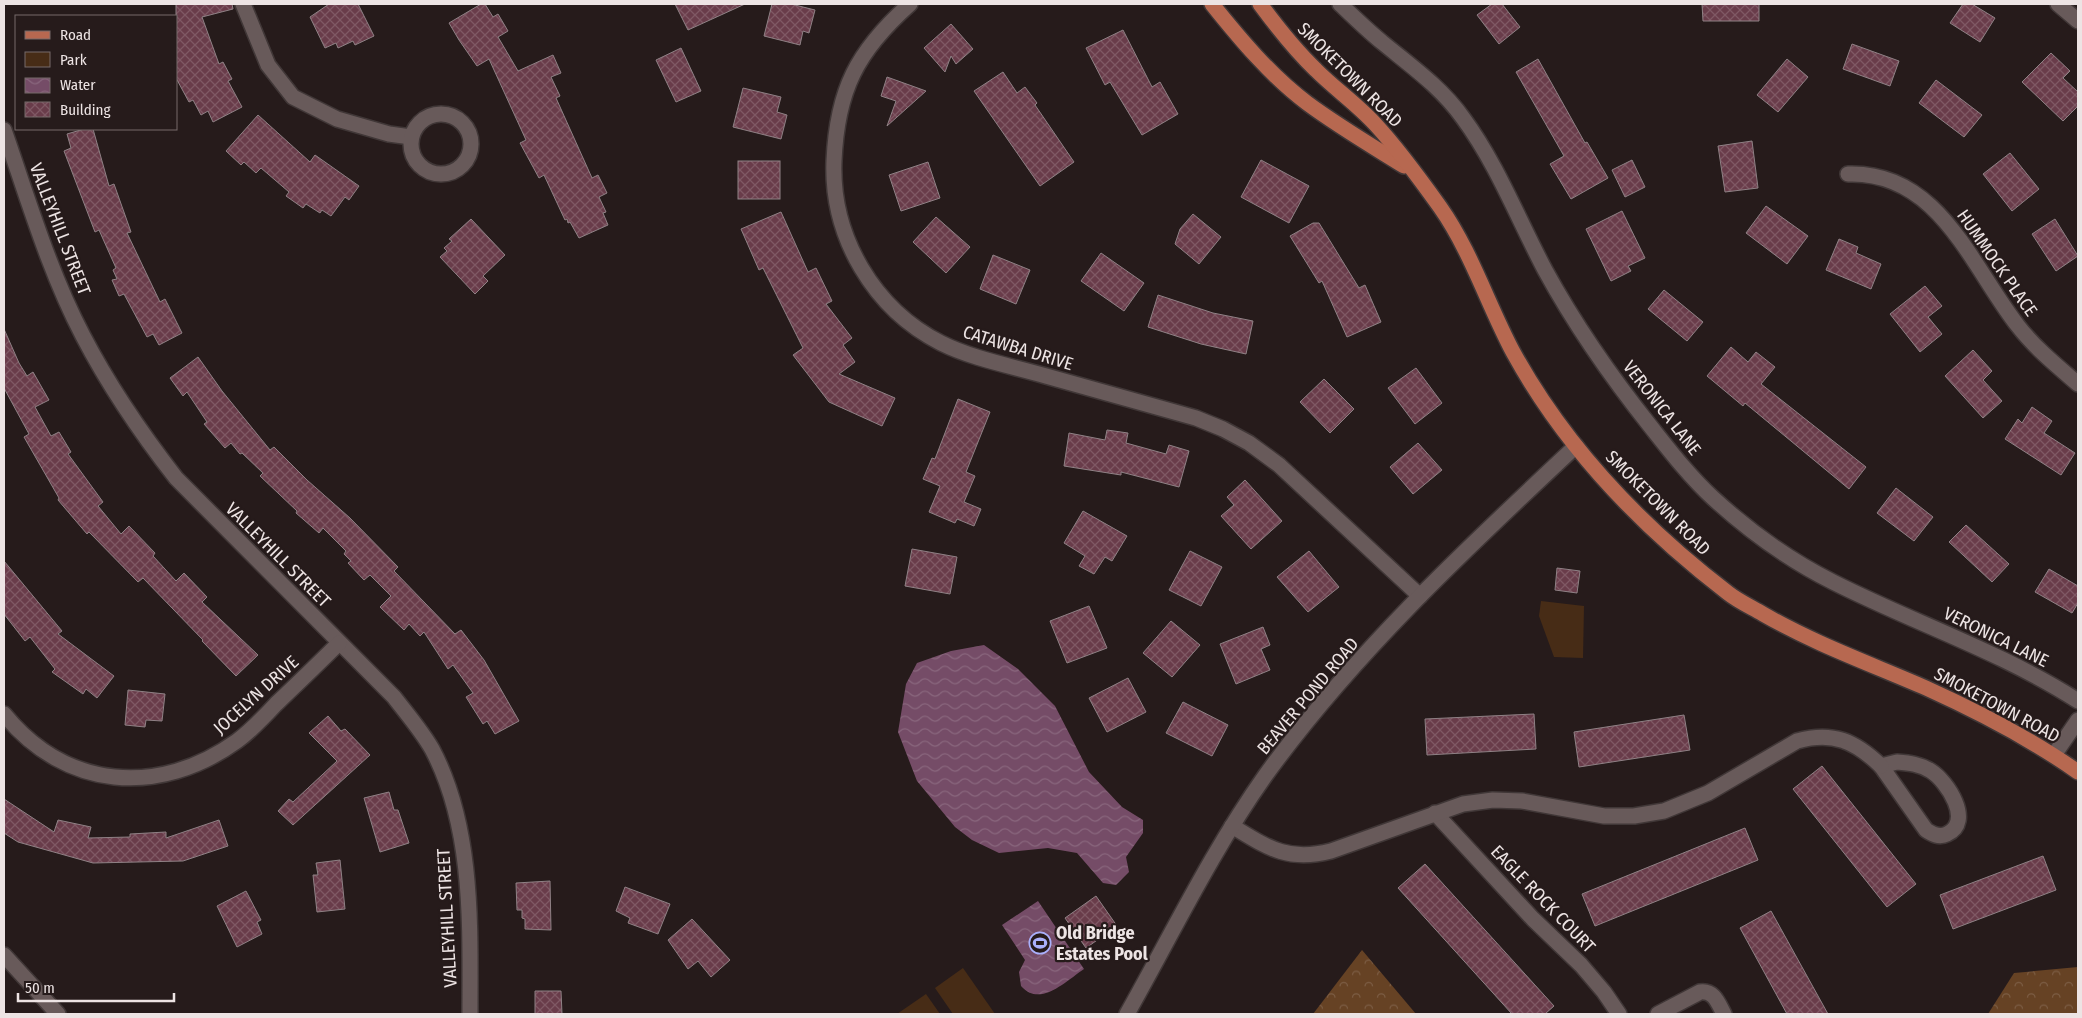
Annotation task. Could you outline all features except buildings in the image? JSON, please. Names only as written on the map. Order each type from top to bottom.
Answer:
[{"type":"main road","name":"SMOKETOWN ROAD","points":[[1212,4],[1239,38],[1306,103],[1414,172]]},
{"type":"main road","name":"SMOKETOWN ROAD","points":[[1260,4],[1282,33],[1314,68],[1375,123],[1414,172],[1443,211],[1462,245],[1514,353],[1547,407],[1576,446],[1622,498],[1662,538],[1730,596],[1844,655],[1926,688],[2002,726],[2054,755],[2078,772]]},
{"type":"street","points":[[243,4],[268,65],[293,97],[337,119],[389,134],[411,137]]},
{"type":"street","name":"CATAWBA DRIVE","points":[[910,4],[886,25],[863,55],[847,84],[835,136],[833,170],[837,204],[845,236],[858,264],[871,285],[891,308],[914,327],[956,350],[1196,418],[1223,429],[1249,443],[1279,465],[1420,596]]},
{"type":"street","name":"VERONICA LANE","points":[[1340,4],[1380,42],[1413,66],[1436,87],[1462,116],[1484,148],[1546,272],[1596,352],[1677,460],[1711,496],[1749,528],[1790,558],[1819,574],[1949,634],[2078,701]]},
{"type":"street","points":[[2058,4],[2078,21]]},
{"type":"street","name":"VALLEYHILL STREET","points":[[4,130],[57,278],[82,334],[112,388],[146,439],[176,478],[394,697],[432,749],[447,782],[458,816],[464,852],[469,924],[470,1014]]},
{"type":"street","name":"HUMMOCK PLACE","points":[[1848,174],[1880,176],[1901,183],[1920,196],[1940,215],[1964,245],[1993,292],[2019,327],[2048,359],[2078,384]]},
{"type":"street","name":"BEAVER POND ROAD","points":[[1127,1014],[1193,892],[1232,826],[1282,753],[1329,695],[1420,596],[1484,532],[1576,446]]},
{"type":"street","name":"JOCELYN DRIVE","points":[[4,714],[18,731],[40,749],[66,764],[94,774],[123,778],[135,779],[166,774],[202,761],[238,740],[339,643]]},
{"type":"street","points":[[2054,755],[2078,720]]},
{"type":"street","points":[[1232,826],[1271,849],[1291,855],[1307,856],[1331,851],[1463,804],[1493,800],[1522,800],[1604,816],[1634,816],[1664,811],[1708,793],[1797,741],[1811,737],[1833,737],[1851,742],[1881,766],[1926,830],[1934,835],[1943,836],[1950,833],[1956,827],[1958,821],[1957,808],[1951,792],[1940,778],[1929,770],[1914,764],[1897,762],[1881,766]]},
{"type":"street","name":"EAGLE ROCK COURT","points":[[1435,813],[1533,919],[1581,965],[1604,992],[1619,1014]]},
{"type":"street","points":[[4,955],[58,1014]]},
{"type":"street","points":[[1658,1014],[1700,992],[1706,991],[1714,995],[1724,1014]]},
{"type":"green space","points":[[1541,601],[1584,606],[1583,658],[1554,657],[1539,616]]},
{"type":"green space","points":[[1362,950],[1416,1014],[1313,1014]]},
{"type":"green space","points":[[2078,967],[2078,1014],[1988,1014],[2014,973]]},
{"type":"green space","points":[[963,968],[995,1014],[953,1014],[935,988]]},
{"type":"green space","points":[[926,994],[940,1014],[897,1014]]},
{"type":"water","points":[[984,645],[1018,669],[1055,706],[1089,772],[1122,807],[1143,820],[1143,833],[1126,857],[1129,872],[1116,885],[1103,883],[1077,853],[1048,848],[999,853],[972,840],[955,827],[917,781],[898,732],[906,684],[917,663],[951,651]]},
{"type":"water","name":"Old Bridge Estates Pool","points":[[1038,901],[1084,969],[1053,990],[1036,994],[1028,992],[1021,986],[1019,972],[1025,960],[1002,925]]},
{"type":"place","name":"Old Bridge Estates Pool","points":[[1040,943]]}]
